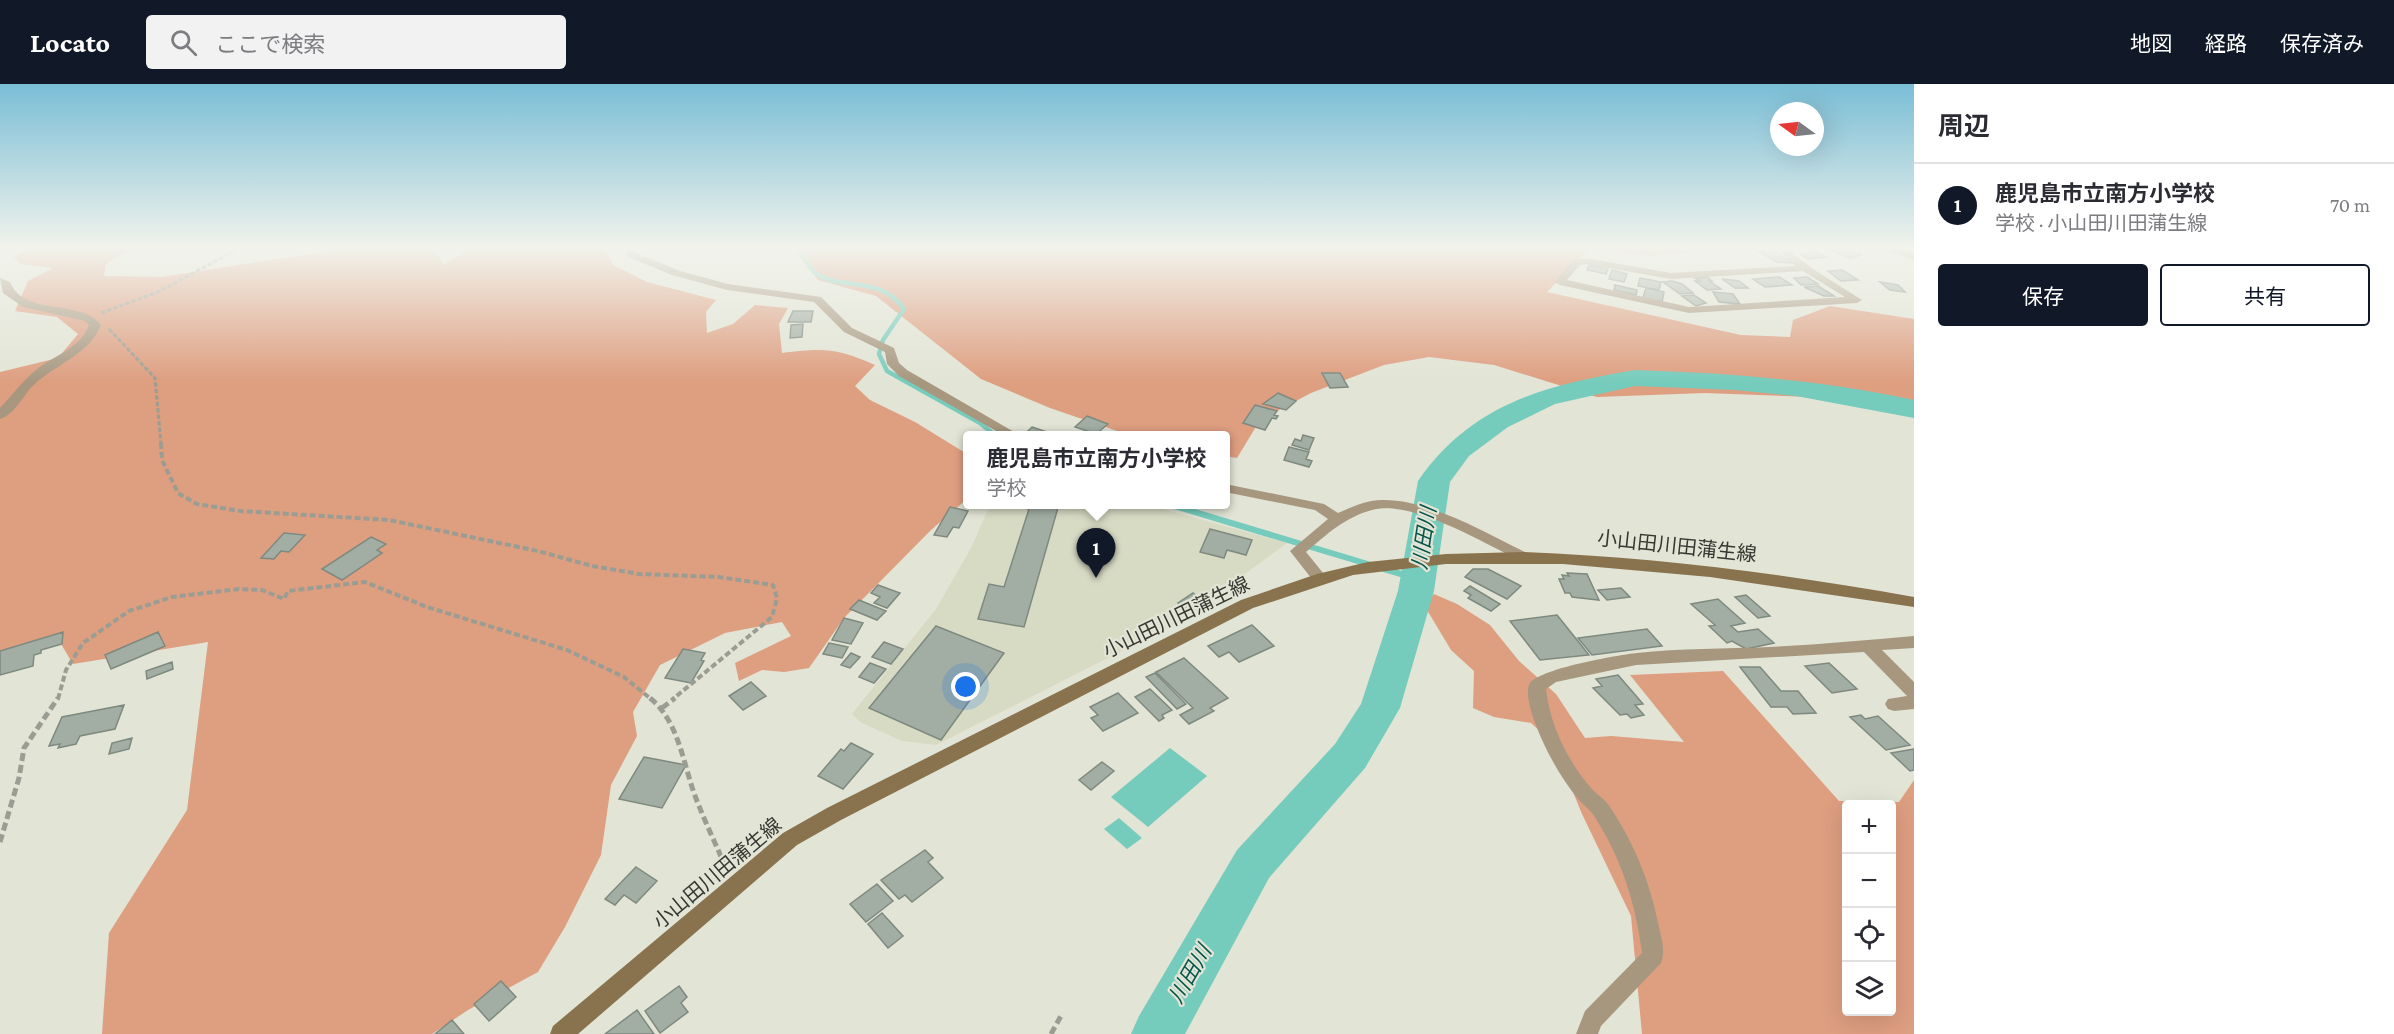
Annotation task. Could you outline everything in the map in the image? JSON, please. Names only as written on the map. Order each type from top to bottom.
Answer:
[{"type":"main road","name":"小山田川田蒲生線","points":[[561,1034],[790,839],[834,814],[1247,604],[1320,579],[1367,567],[1459,557],[1520,555],[1566,557],[1734,574],[1914,602]]},
{"type":"street","points":[[0,415],[38,374],[86,341],[95,325],[89,318],[27,305],[9,293]]},
{"type":"street","points":[[770,293],[817,299],[848,330],[890,350],[893,364],[903,373],[1008,431]]},
{"type":"street","points":[[1612,293],[1689,310],[1857,300],[1847,293]]},
{"type":"street","points":[[1230,489],[1319,507],[1337,519]]},
{"type":"street","points":[[1320,579],[1297,551],[1337,519],[1382,504],[1396,505],[1466,528],[1520,555]]},
{"type":"street","points":[[1587,1034],[1593,1019],[1653,957],[1650,926],[1639,886],[1628,859],[1600,808],[1585,794],[1546,732],[1538,702],[1537,686],[1551,677],[1636,658],[1772,653],[1914,642]]},
{"type":"street","points":[[1867,645],[1914,693]]},
{"type":"street","points":[[1894,704],[1914,702]]},
{"type":"path","points":[[89,318],[154,293]]},
{"type":"path","points":[[89,318],[114,332],[155,378],[162,460],[178,493],[198,504],[240,511],[389,520],[538,551],[592,566],[639,574],[719,577],[773,585],[777,598],[772,617],[732,654],[662,708]]},
{"type":"path","points":[[0,842],[19,778],[24,748],[57,703],[66,670],[83,644],[129,611],[172,597],[239,589],[262,590],[284,598],[288,591],[365,582],[427,608],[567,650],[624,677],[662,708],[684,753],[693,790],[733,886]]},
{"type":"path","points":[[1052,1034],[1062,1014]]},
{"type":"shaded area","points":[[23,293],[690,293],[716,300],[706,312],[707,333],[733,324],[755,305],[788,308],[779,324],[782,353],[809,350],[840,352],[875,365],[855,386],[870,400],[915,422],[963,452],[963,502],[931,530],[844,618],[809,668],[784,672],[762,670],[739,681],[735,663],[791,636],[782,622],[725,633],[660,665],[633,712],[637,736],[611,785],[601,855],[565,927],[538,972],[468,1010],[432,1034],[102,1034],[109,933],[187,810],[208,642],[73,664],[55,634],[0,655],[0,372],[58,358],[78,334],[57,317],[15,311]]},
{"type":"shaded area","points":[[866,293],[1553,293],[1741,335],[1790,337],[1793,320],[1830,306],[1914,319],[1914,401],[1705,393],[1597,397],[1494,365],[1429,357],[1384,365],[1311,393],[1260,420],[1237,458],[1230,457],[1230,431],[1117,431],[1050,408],[981,379],[876,296]]},
{"type":"shaded area","points":[[988,509],[1163,509],[1287,543],[1181,621],[936,745],[902,741],[860,722],[852,714],[936,609],[971,548]]},
{"type":"shaded area","points":[[1434,594],[1457,604],[1490,625],[1519,661],[1556,694],[1585,738],[1611,736],[1684,742],[1630,675],[1723,671],[1839,801],[1842,801],[1842,1016],[1896,1016],[1896,802],[1899,802],[1914,780],[1914,1034],[1642,1034],[1631,916],[1582,814],[1553,743],[1531,723],[1494,717],[1473,708],[1474,671],[1451,650],[1424,605]]},
{"type":"water","points":[[1170,748],[1207,776],[1148,827],[1111,797]]},
{"type":"water","points":[[1119,818],[1142,838],[1127,849],[1104,829]]},
{"type":"building","points":[[1644,293],[1664,293],[1662,302],[1643,298]]},
{"type":"building","points":[[1714,293],[1733,294],[1740,304],[1719,302]]},
{"type":"building","points":[[1818,293],[1830,293],[1834,296]]},
{"type":"building","points":[[1694,295],[1706,303],[1696,306],[1682,296]]},
{"type":"building","points":[[793,311],[813,311],[811,322],[788,322]]},
{"type":"building","points":[[803,324],[802,337],[790,338],[791,325]]},
{"type":"building","points":[[1322,373],[1340,373],[1348,387],[1330,388]]},
{"type":"building","points":[[1278,393],[1296,401],[1286,410],[1263,404]]},
{"type":"building","points":[[1255,405],[1277,411],[1274,415],[1278,416],[1276,419],[1272,418],[1265,430],[1243,423]]},
{"type":"building","points":[[1087,416],[1108,424],[1100,431],[1087,431],[1075,427]]},
{"type":"building","points":[[1032,427],[1044,431],[1028,431]]},
{"type":"building","points":[[1303,435],[1314,438],[1309,450],[1292,445],[1295,439],[1301,441]]},
{"type":"building","points":[[1289,447],[1309,452],[1306,459],[1312,461],[1309,467],[1284,460]]},
{"type":"building","points":[[950,507],[968,511],[959,528],[953,527],[947,537],[934,535]]},
{"type":"building","points":[[1029,509],[1058,509],[1024,627],[978,619],[989,584],[1004,587]]},
{"type":"building","points":[[1210,529],[1252,540],[1246,555],[1227,550],[1224,558],[1200,552]]},
{"type":"building","points":[[284,533],[305,535],[289,552],[281,551],[274,559],[261,558]]},
{"type":"building","points":[[371,537],[386,544],[377,550],[382,553],[342,580],[322,569]]},
{"type":"building","points":[[1473,569],[1488,569],[1521,586],[1507,599],[1465,577]]},
{"type":"building","points":[[1567,573],[1587,574],[1599,600],[1572,597],[1570,593],[1565,593],[1559,579],[1564,579],[1562,575],[1569,576]]},
{"type":"building","points":[[878,585],[900,593],[887,608],[874,603],[880,597],[871,593]]},
{"type":"building","points":[[1470,586],[1500,604],[1491,611],[1468,598],[1471,595],[1464,591]]},
{"type":"building","points":[[1621,588],[1630,597],[1607,600],[1598,590]]},
{"type":"building","points":[[1193,593],[1202,599],[1187,609],[1178,603]]},
{"type":"building","points":[[1746,595],[1770,616],[1758,618],[1735,597]]},
{"type":"building","points":[[1718,599],[1745,623],[1731,626],[1738,632],[1758,629],[1774,643],[1746,649],[1732,641],[1727,643],[1709,626],[1715,625],[1691,604]]},
{"type":"building","points":[[859,600],[886,611],[877,620],[850,609]]},
{"type":"building","points":[[1557,615],[1589,655],[1540,660],[1510,621]]},
{"type":"building","points":[[844,618],[863,623],[851,644],[832,640]]},
{"type":"building","points":[[1252,625],[1274,646],[1239,662],[1229,652],[1219,657],[1208,646]]},
{"type":"building","points":[[936,626],[1004,653],[941,740],[869,708]]},
{"type":"building","points":[[1647,629],[1662,646],[1592,655],[1578,638]]},
{"type":"building","points":[[63,632],[62,644],[41,650],[41,653],[34,655],[33,666],[0,675],[0,651]]},
{"type":"building","points":[[158,632],[165,646],[111,669],[105,655]]},
{"type":"building","points":[[884,642],[903,649],[891,664],[872,657]]},
{"type":"building","points":[[829,643],[848,647],[842,658],[823,654]]},
{"type":"building","points":[[683,649],[705,653],[701,660],[704,661],[691,683],[665,678]]},
{"type":"building","points":[[851,653],[860,657],[850,668],[841,665]]},
{"type":"building","points":[[1184,658],[1228,698],[1210,708],[1214,711],[1189,724],[1180,715],[1193,708],[1156,672]]},
{"type":"building","points":[[172,662],[173,669],[147,679],[146,671]]},
{"type":"building","points":[[870,663],[886,669],[874,683],[859,677]]},
{"type":"building","points":[[1829,663],[1857,689],[1832,693],[1805,666]]},
{"type":"building","points":[[1740,667],[1760,667],[1781,691],[1798,691],[1816,713],[1793,714],[1787,707],[1771,707]]},
{"type":"building","points":[[1155,673],[1186,704],[1177,709],[1146,677]]},
{"type":"building","points":[[1618,675],[1643,704],[1635,705],[1644,715],[1631,718],[1627,714],[1620,715],[1593,688],[1602,686],[1596,679]]},
{"type":"building","points":[[751,682],[766,696],[743,710],[729,696]]},
{"type":"building","points":[[1150,689],[1172,710],[1162,715],[1164,718],[1159,721],[1135,697]]},
{"type":"building","points":[[1118,693],[1138,713],[1103,731],[1091,718],[1098,715],[1090,707]]},
{"type":"building","points":[[124,705],[115,729],[80,736],[76,744],[58,748],[60,744],[49,746],[62,717]]},
{"type":"building","points":[[1861,715],[1865,719],[1878,716],[1910,745],[1886,750],[1850,717]]},
{"type":"building","points":[[132,738],[129,749],[109,754],[112,743]]},
{"type":"building","points":[[851,743],[873,754],[843,789],[818,776],[841,749],[844,751]]},
{"type":"building","points":[[1914,749],[1914,770],[1910,771],[1891,753]]},
{"type":"building","points":[[644,757],[686,765],[662,808],[619,799]]},
{"type":"building","points":[[1102,762],[1114,771],[1091,790],[1079,780]]},
{"type":"building","points":[[925,850],[933,858],[928,862],[943,878],[912,902],[905,895],[899,899],[881,880]]},
{"type":"building","points":[[636,867],[657,881],[636,903],[624,895],[615,905],[605,899]]},
{"type":"building","points":[[877,884],[893,901],[866,922],[850,904]]},
{"type":"building","points":[[882,913],[903,936],[888,948],[868,924]]},
{"type":"building","points":[[501,981],[516,997],[489,1021],[474,1004]]},
{"type":"building","points":[[679,986],[687,997],[681,1003],[688,1012],[660,1033],[645,1011]]},
{"type":"building","points":[[637,1010],[654,1034],[605,1034]]},
{"type":"building","points":[[452,1020],[464,1034],[435,1034]]},
{"type":"waterway","points":[[887,293],[904,309],[883,340],[879,354],[887,371],[980,423],[990,431]]},
{"type":"waterway","name":"川田川","points":[[1157,1034],[1253,864],[1350,756],[1380,708],[1416,591],[1434,481],[1458,450],[1498,421],[1545,398],[1585,387],[1635,378],[1735,382],[1796,388],[1869,399],[1914,409]]},
{"type":"waterway","points":[[1185,509],[1371,565]]},
{"type":"waterway","points":[[1384,569],[1418,579]]},
{"type":"place","name":"鹿児島市立南方小学校","points":[[1096,578]]}]
